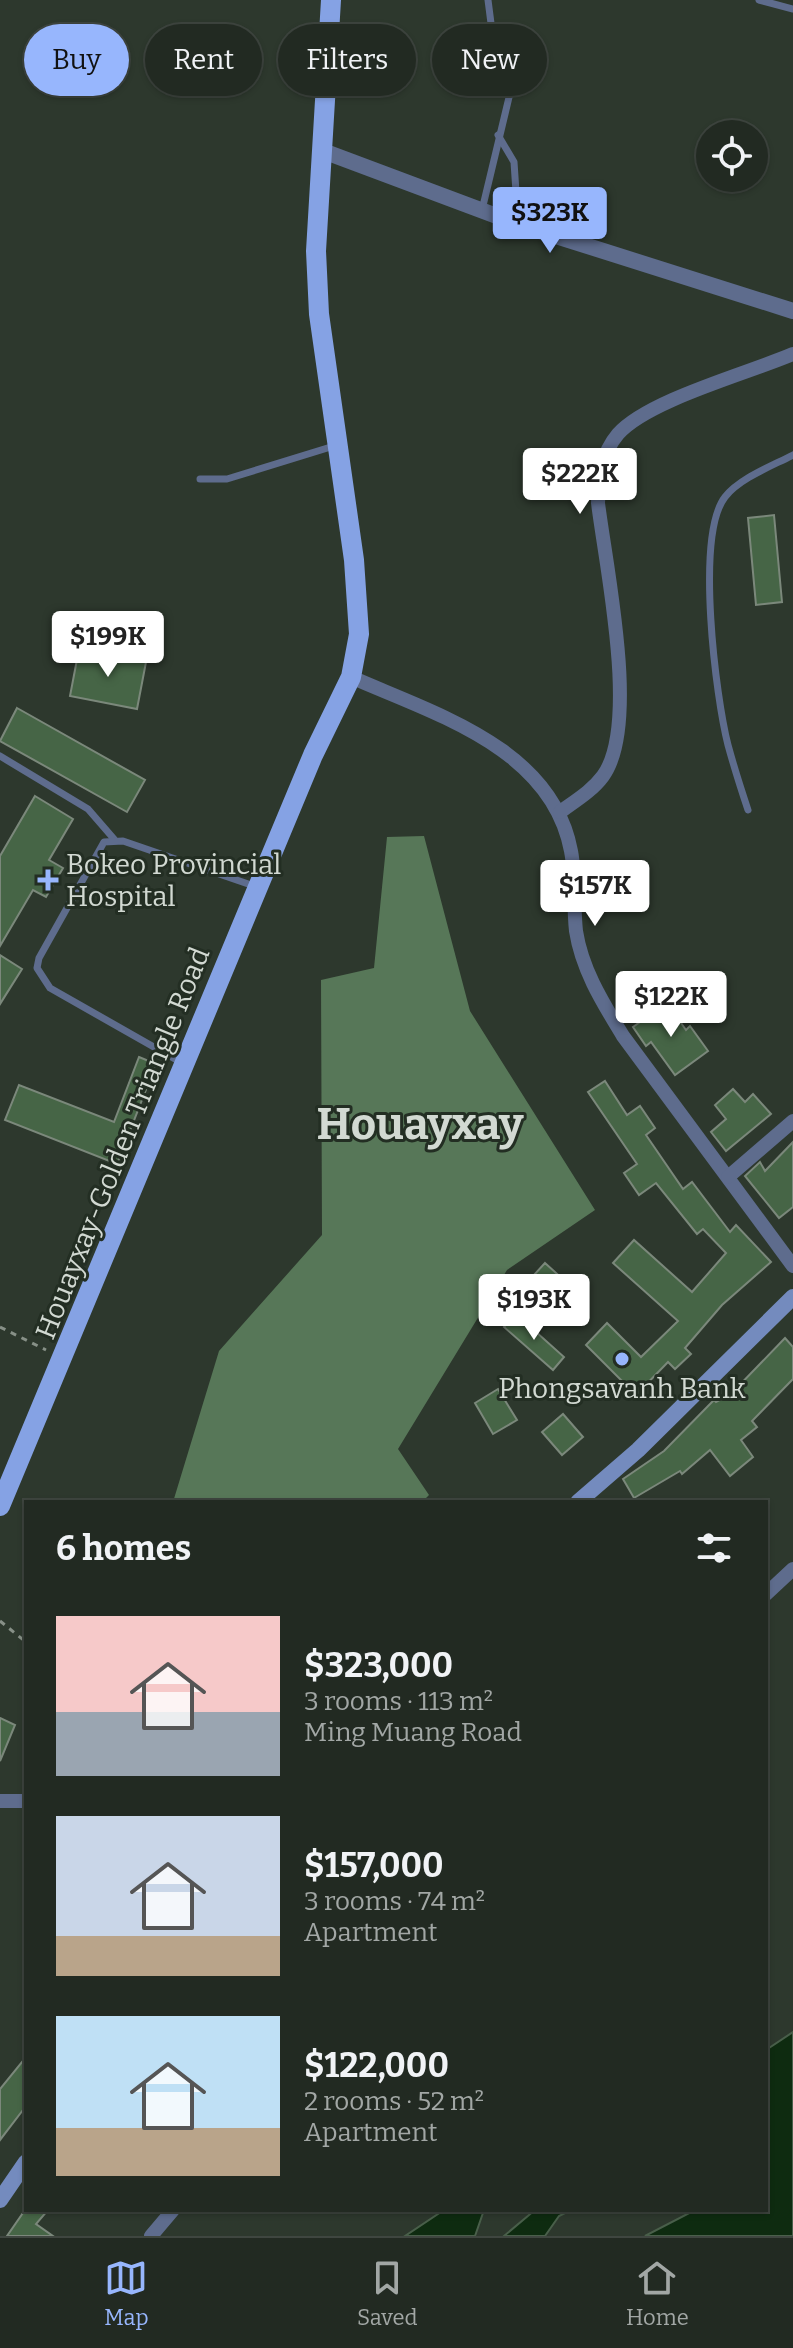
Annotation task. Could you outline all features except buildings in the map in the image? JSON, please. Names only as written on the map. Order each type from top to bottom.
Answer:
[{"type":"main road","name":"Houayxay-Golden Triangle Road","points":[[0,1506],[63,1360],[182,1063],[313,755],[351,677],[359,634],[355,575],[336,446],[317,267],[331,0]]},
{"type":"main road","points":[[580,1500],[638,1450],[793,1297]]},
{"type":"main road","points":[[0,2200],[24,2165]]},
{"type":"street","points":[[323,151],[518,224],[793,311]]},
{"type":"street","points":[[560,812],[603,777],[620,736],[622,700],[598,503],[599,474],[606,451],[617,435],[641,416],[793,354]]},
{"type":"street","points":[[351,677],[470,729],[518,763],[544,787],[560,812],[571,852],[576,933],[587,970],[623,1036],[793,1266]]},
{"type":"street","points":[[728,1177],[793,1121]]},
{"type":"street","points":[[768,1592],[793,1569]]},
{"type":"street","points":[[0,1801],[24,1801]]},
{"type":"street","points":[[151,2236],[171,2212]]},
{"type":"lane","points":[[482,210],[511,89],[492,31],[488,0]]},
{"type":"lane","points":[[759,0],[793,9]]},
{"type":"lane","points":[[498,135],[514,162],[518,224]]},
{"type":"lane","points":[[200,479],[227,479],[336,446]]},
{"type":"lane","points":[[748,810],[728,743],[713,636],[709,581],[713,530],[725,497],[793,455]]},
{"type":"lane","points":[[0,756],[88,809],[114,839],[258,887]]},
{"type":"lane","points":[[114,839],[99,848],[37,968],[50,988],[182,1063]]},
{"type":"path","points":[[0,1327],[63,1360]]},
{"type":"path","points":[[0,1621],[24,1640]]},
{"type":"shaded area","points":[[424,836],[470,1011],[595,1210],[507,1270],[398,1449],[429,1495],[424,1500],[174,1500],[219,1351],[322,1235],[321,980],[374,968],[387,837]]},
{"type":"shaded area","points":[[793,2032],[793,2236],[645,2236],[691,2212],[768,2212],[768,2049]]},
{"type":"shaded area","points":[[441,2212],[483,2212],[475,2236],[405,2236]]},
{"type":"shaded area","points":[[533,2212],[567,2212],[559,2216],[545,2236],[504,2236]]},
{"type":"place","name":"Bokeo Provincial Hospital","points":[[48,880]]},
{"type":"place","name":"Phongsavanh Bank","points":[[622,1359]]},
{"type":"district","name":"Houayxay","points":[[420,1124]]}]
